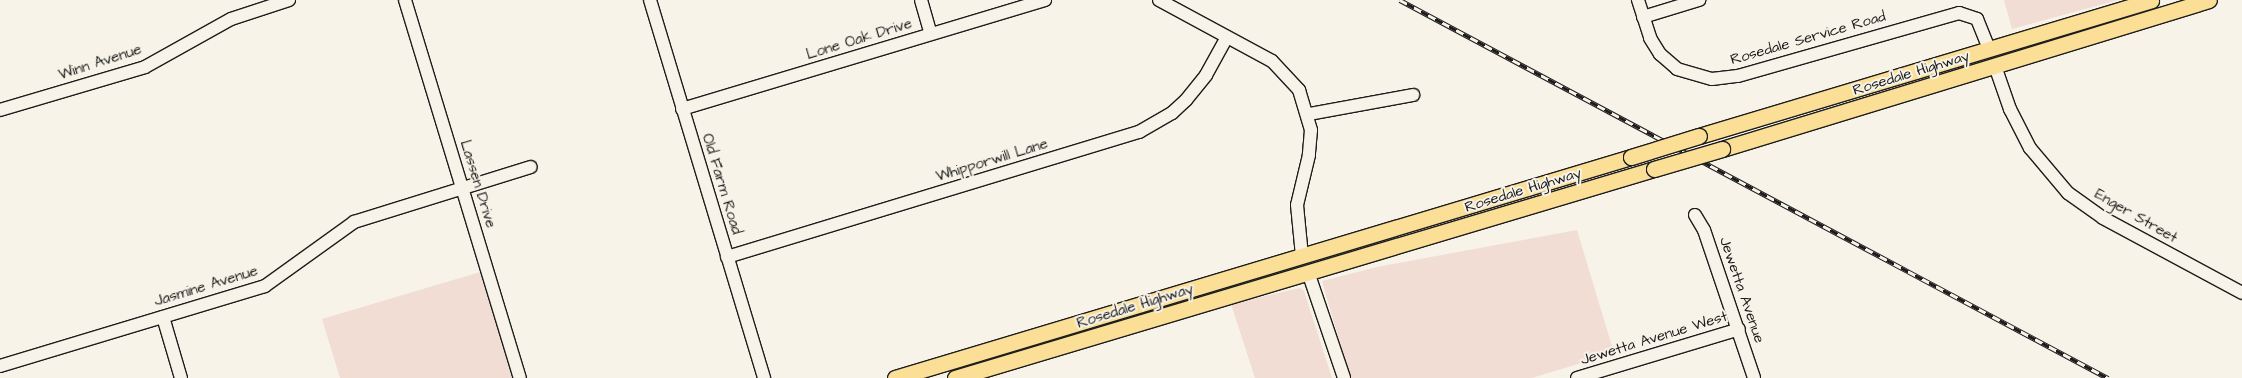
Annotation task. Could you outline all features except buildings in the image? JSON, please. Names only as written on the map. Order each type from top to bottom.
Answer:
[{"type":"main road","name":"Rosedale Highway","points":[[895,378],[2151,0]]},
{"type":"main road","points":[[2179,9],[2194,0]]},
{"type":"main road","name":"Rosedale Highway","points":[[955,378],[1825,118],[2209,0]]},
{"type":"main road","points":[[1995,66],[1996,58],[2004,52],[2080,28],[2096,17]]},
{"type":"main road","points":[[1825,118],[1855,101],[1976,64],[1988,55],[1990,49]]},
{"type":"main road","points":[[1308,272],[1310,264],[1318,259],[1454,218],[1491,199]]},
{"type":"main road","points":[[1192,307],[1213,294],[1292,270],[1298,267],[1302,256]]},
{"type":"main road","points":[[945,378],[966,364],[1037,343],[1059,329]]},
{"type":"street","name":"Winn Avenue","points":[[0,110],[145,67],[231,19],[289,0]]},
{"type":"street","name":"Lassen Drive","points":[[406,0],[520,378]]},
{"type":"street","name":"Old Farm Road","points":[[650,0],[764,378]]},
{"type":"street","points":[[921,0],[931,34]]},
{"type":"street","name":"Lone Oak Drive","points":[[682,109],[1045,0]]},
{"type":"street","points":[[1159,0],[1227,36],[1282,69],[1299,90],[1309,114],[1311,143],[1297,205],[1302,256]]},
{"type":"street","points":[[1638,0],[1643,17],[1699,0]]},
{"type":"street","name":"Rosedale Service Road","points":[[1643,17],[1650,38],[1668,62],[1685,72],[1712,79],[1738,76],[1959,13],[1977,19],[1990,49]]},
{"type":"street","name":"Whipporwill Lane","points":[[727,256],[1139,132],[1172,113],[1186,100],[1206,75],[1227,36]]},
{"type":"street","name":"Enger Street","points":[[1995,66],[2010,109],[2030,148],[2068,193],[2103,218],[2242,293]]},
{"type":"street","points":[[1309,114],[1413,94]]},
{"type":"street","name":"Jasmine Avenue","points":[[0,366],[265,286],[354,222],[532,167]]},
{"type":"street","name":"Jewetta Avenue","points":[[1695,215],[1704,230],[1754,378]]},
{"type":"street","points":[[1308,272],[1344,378]]},
{"type":"street","points":[[163,317],[181,378]]},
{"type":"street","name":"Jewetta Avenue West","points":[[1577,378],[1739,329]]},
{"type":"shaded area","points":[[2004,0],[2118,0],[2012,29]]},
{"type":"shaded area","points":[[1577,230],[1614,353],[1532,378],[1350,378],[1322,281],[1377,267]]},
{"type":"shaded area","points":[[487,270],[519,378],[340,378],[322,319]]},
{"type":"shaded area","points":[[1300,288],[1304,291],[1332,378],[1255,378],[1231,304]]},
{"type":"railway","points":[[1400,0],[2108,378]]}]
